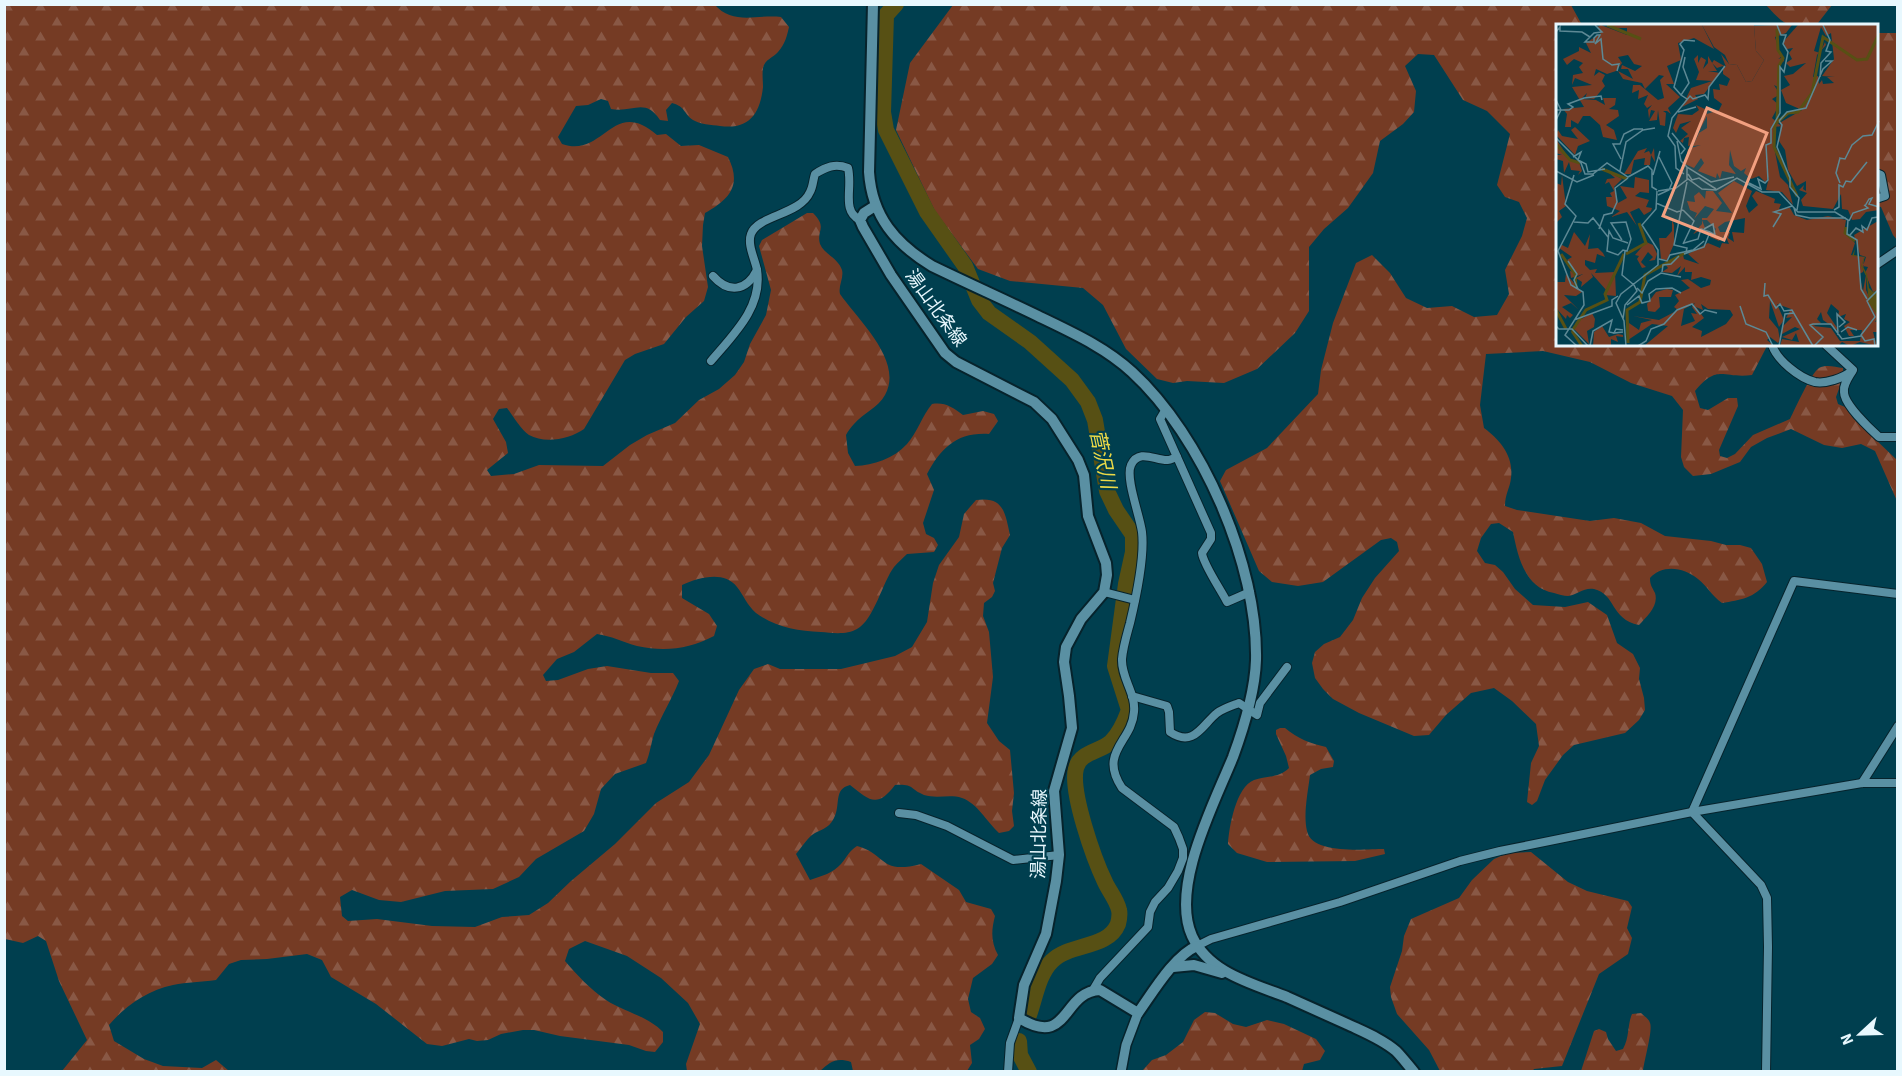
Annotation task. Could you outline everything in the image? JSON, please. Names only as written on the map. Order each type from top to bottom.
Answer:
[{"type":"main road","name":"湯山北条線","points":[[873,4],[870,190],[875,206],[890,231],[910,252],[932,266],[1086,339],[1132,372],[1166,409],[1189,441],[1236,546],[1250,592],[1254,621],[1256,660],[1254,680],[1235,752],[1192,861],[1185,894],[1187,920],[1197,946],[1213,963],[1230,975]]},
{"type":"main road","points":[[861,220],[864,213],[875,206]]},
{"type":"main road","name":"湯山北条線","points":[[861,220],[891,274],[945,353],[956,362],[1034,402],[1052,418],[1078,460],[1084,475],[1088,516],[1106,563],[1107,583],[1104,592],[1081,619],[1066,647],[1064,662],[1070,696],[1072,728],[1054,791],[1059,855],[1046,934],[1024,985],[1019,1018]]},
{"type":"main road","points":[[1019,1018],[1033,1026],[1048,1028],[1057,1023],[1083,995],[1093,990],[1105,992],[1138,1013],[1173,967],[1188,950],[1197,946]]},
{"type":"main road","name":"湯山北条線","points":[[1173,967],[1194,965],[1230,975],[1306,1005],[1377,1038],[1395,1050],[1414,1071]]},
{"type":"street","points":[[711,361],[734,335],[751,310],[758,288],[751,243],[751,234],[755,228],[803,202],[810,193],[815,174],[841,165],[848,168],[849,211],[852,216],[861,220]]},
{"type":"street","points":[[1878,174],[1881,176],[1885,196],[1878,198]]},
{"type":"street","points":[[1878,264],[1898,250]]},
{"type":"street","points":[[713,276],[729,288],[738,287],[751,279],[757,270]]},
{"type":"street","points":[[1773,346],[1781,362],[1815,382],[1846,376],[1853,370]]},
{"type":"street","points":[[1828,346],[1853,370]]},
{"type":"street","points":[[1853,370],[1844,384],[1844,393],[1850,406],[1879,436],[1898,437]]},
{"type":"street","points":[[1166,409],[1160,419],[1211,533],[1211,539],[1202,554],[1206,566],[1227,602],[1250,592]]},
{"type":"street","points":[[1093,990],[1100,978],[1148,927],[1150,912],[1155,902],[1168,888],[1183,858],[1181,843],[1174,827],[1122,788],[1114,772],[1115,754],[1132,723],[1134,713],[1132,696],[1123,671],[1122,660],[1142,534],[1129,472],[1134,461],[1142,456],[1149,455],[1169,460],[1177,457]]},
{"type":"street","points":[[1692,812],[1794,581],[1898,594]]},
{"type":"street","points":[[1104,592],[1132,599]]},
{"type":"street","points":[[1132,696],[1167,706],[1170,732],[1182,736],[1200,733],[1210,720],[1226,707],[1239,703],[1257,715],[1260,703],[1287,667]]},
{"type":"street","points":[[1862,783],[1898,726]]},
{"type":"street","points":[[1197,946],[1211,939],[1340,902],[1460,861],[1500,851],[1692,812],[1862,783],[1898,783]]},
{"type":"street","points":[[1692,812],[1761,885],[1767,898],[1766,1071]]},
{"type":"street","points":[[898,813],[916,815],[947,826],[1014,860],[1059,855]]},
{"type":"street","points":[[1120,1071],[1126,1045],[1138,1013]]},
{"type":"street","points":[[1008,1071],[1010,1043],[1019,1018]]},
{"type":"green space","points":[[714,4],[721,11],[737,17],[781,17],[789,27],[782,46],[764,65],[759,105],[746,123],[730,127],[706,124],[693,120],[680,106],[672,103],[666,110],[668,121],[660,120],[644,107],[611,109],[608,101],[601,99],[588,105],[576,106],[558,137],[562,144],[576,146],[588,143],[608,130],[629,122],[642,125],[657,135],[666,134],[681,146],[699,145],[728,157],[734,176],[731,190],[727,197],[705,213],[703,225],[702,246],[708,287],[704,301],[686,317],[664,344],[625,360],[584,429],[565,438],[550,440],[535,438],[523,430],[507,408],[499,409],[493,419],[506,442],[508,453],[487,470],[491,476],[514,474],[539,465],[603,466],[630,445],[675,423],[699,400],[719,389],[735,375],[744,362],[750,344],[766,315],[771,290],[759,246],[762,240],[807,213],[813,213],[820,222],[820,244],[842,270],[840,294],[867,328],[884,355],[889,369],[889,382],[885,395],[858,420],[846,435],[848,453],[855,466],[883,460],[896,454],[911,440],[932,404],[948,406],[963,415],[983,411],[994,414],[998,421],[989,434],[968,436],[951,443],[932,465],[927,474],[934,490],[923,523],[926,534],[934,538],[938,545],[934,552],[907,554],[897,563],[873,609],[857,629],[835,633],[803,631],[779,625],[756,613],[732,582],[718,577],[703,578],[682,585],[682,598],[709,614],[717,626],[714,636],[695,644],[657,649],[637,646],[597,634],[574,652],[557,659],[543,675],[546,681],[558,680],[588,669],[607,666],[651,673],[673,673],[679,681],[654,734],[646,763],[615,774],[601,789],[594,814],[584,831],[536,859],[519,877],[493,889],[445,891],[401,902],[379,900],[352,890],[340,897],[342,916],[348,921],[377,919],[432,926],[475,927],[502,917],[529,915],[548,903],[615,844],[656,803],[689,782],[709,755],[739,690],[754,669],[768,664],[780,669],[841,669],[895,656],[912,647],[927,622],[933,583],[939,565],[959,537],[964,514],[976,500],[985,499],[1002,508],[1010,535],[1002,548],[993,583],[995,591],[992,597],[984,603],[983,616],[989,632],[993,677],[987,723],[999,741],[1010,750],[1014,826],[1009,831],[999,833],[977,808],[962,798],[929,796],[909,786],[895,785],[889,793],[878,800],[873,800],[850,785],[841,790],[839,794],[832,822],[812,835],[796,854],[810,880],[834,870],[857,846],[897,867],[921,864],[959,890],[966,902],[991,909],[995,916],[992,936],[998,955],[992,964],[973,978],[968,999],[971,1012],[980,1018],[985,1029],[979,1039],[970,1045],[972,1063],[967,1071],[853,1071],[851,1062],[837,1060],[820,1071],[687,1071],[686,1064],[700,1024],[688,1003],[661,978],[627,956],[585,941],[569,949],[565,961],[584,982],[606,1000],[643,1018],[663,1032],[663,1042],[655,1052],[629,1045],[560,1036],[534,1030],[501,1034],[488,1040],[469,1039],[442,1046],[427,1044],[376,1004],[331,977],[322,960],[307,954],[241,960],[229,964],[216,980],[164,987],[122,1011],[109,1025],[114,1041],[144,1059],[163,1066],[202,1068],[216,1060],[229,1071],[62,1071],[87,1040],[59,981],[46,941],[38,936],[23,943],[5,939],[5,5]]},
{"type":"green space","points":[[953,5],[1571,5],[1581,24],[1556,24],[1556,346],[1766,346],[1752,375],[1715,375],[1703,382],[1695,391],[1700,408],[1708,410],[1728,398],[1737,398],[1738,406],[1719,450],[1720,456],[1727,458],[1735,454],[1753,435],[1790,419],[1819,368],[1828,366],[1843,368],[1843,378],[1836,397],[1838,404],[1845,407],[1853,418],[1897,460],[1897,501],[1875,451],[1861,444],[1842,448],[1824,445],[1791,429],[1751,447],[1740,462],[1711,474],[1693,476],[1684,467],[1681,457],[1683,410],[1672,396],[1631,383],[1590,362],[1543,351],[1486,354],[1480,405],[1484,428],[1505,449],[1510,463],[1511,478],[1505,506],[1517,510],[1590,521],[1614,518],[1641,523],[1665,536],[1751,548],[1762,564],[1767,582],[1752,595],[1722,603],[1692,575],[1673,569],[1661,571],[1650,578],[1656,598],[1652,610],[1639,625],[1623,618],[1606,596],[1594,589],[1566,596],[1544,590],[1536,585],[1524,570],[1513,532],[1499,523],[1491,524],[1481,538],[1477,551],[1485,563],[1495,565],[1503,572],[1515,589],[1533,605],[1565,607],[1588,602],[1607,615],[1617,643],[1633,654],[1640,668],[1639,679],[1645,710],[1639,720],[1625,733],[1574,745],[1563,755],[1545,780],[1537,801],[1532,805],[1527,802],[1531,763],[1539,746],[1536,724],[1512,701],[1494,688],[1471,693],[1446,715],[1429,735],[1414,736],[1359,713],[1333,699],[1315,678],[1312,663],[1315,652],[1324,644],[1340,637],[1353,620],[1362,598],[1375,578],[1399,551],[1397,542],[1391,538],[1381,540],[1323,582],[1298,586],[1272,582],[1259,571],[1220,481],[1226,470],[1267,448],[1318,394],[1321,370],[1333,323],[1356,263],[1372,255],[1390,273],[1406,298],[1427,308],[1452,306],[1474,317],[1497,315],[1509,294],[1505,270],[1522,236],[1527,218],[1519,202],[1505,197],[1497,185],[1510,134],[1487,111],[1463,100],[1434,55],[1418,54],[1405,66],[1416,91],[1414,112],[1403,124],[1380,141],[1373,173],[1348,208],[1324,229],[1309,247],[1309,311],[1295,333],[1257,369],[1224,383],[1187,381],[1173,383],[1157,379],[1126,349],[1103,305],[1083,288],[1010,281],[978,269],[935,211],[896,130],[910,63]]},
{"type":"green space","points":[[1766,5],[1832,5],[1818,24],[1789,24]]},
{"type":"green space","points":[[1878,33],[1897,33],[1897,240],[1881,207],[1878,206],[1878,191],[1886,178],[1878,170]]},
{"type":"green space","points":[[1285,728],[1304,740],[1326,747],[1334,761],[1333,767],[1321,769],[1310,775],[1306,817],[1307,831],[1311,839],[1318,844],[1340,849],[1384,849],[1385,854],[1355,861],[1267,862],[1237,853],[1228,844],[1232,818],[1242,791],[1254,780],[1277,775],[1289,768],[1276,734],[1276,730]]},
{"type":"green space","points":[[1531,852],[1568,882],[1587,891],[1628,901],[1632,907],[1627,928],[1632,938],[1628,954],[1599,974],[1562,1066],[1534,1069],[1532,1072],[1440,1071],[1429,1050],[1397,1014],[1391,997],[1390,987],[1411,919],[1459,898],[1472,880],[1494,859],[1508,853]]},
{"type":"green space","points":[[1205,1012],[1215,1013],[1233,1024],[1246,1027],[1267,1020],[1284,1024],[1316,1039],[1325,1051],[1320,1060],[1304,1064],[1302,1071],[1142,1071],[1152,1060],[1166,1055],[1183,1042],[1194,1020]]},
{"type":"green space","points":[[1641,1013],[1649,1020],[1651,1027],[1643,1071],[1581,1071],[1594,1031],[1599,1029],[1606,1032],[1616,1051],[1623,1049],[1632,1014]]},
{"type":"waterway","name":"菅沢川","points":[[896,4],[886,15],[883,112],[886,130],[927,212],[965,266],[979,300],[989,313],[1030,342],[1072,380],[1088,402],[1095,420],[1107,491],[1116,510],[1133,535],[1133,552],[1126,584],[1115,666],[1129,710],[1122,727],[1111,742],[1086,755],[1078,763],[1075,779],[1076,793],[1089,842],[1100,871],[1118,906],[1118,922],[1113,932],[1106,938],[1068,951],[1052,961],[1041,979],[1029,1015]]},
{"type":"waterway","name":"菅沢川","points":[[1019,1041],[1020,1055],[1029,1072]]}]
